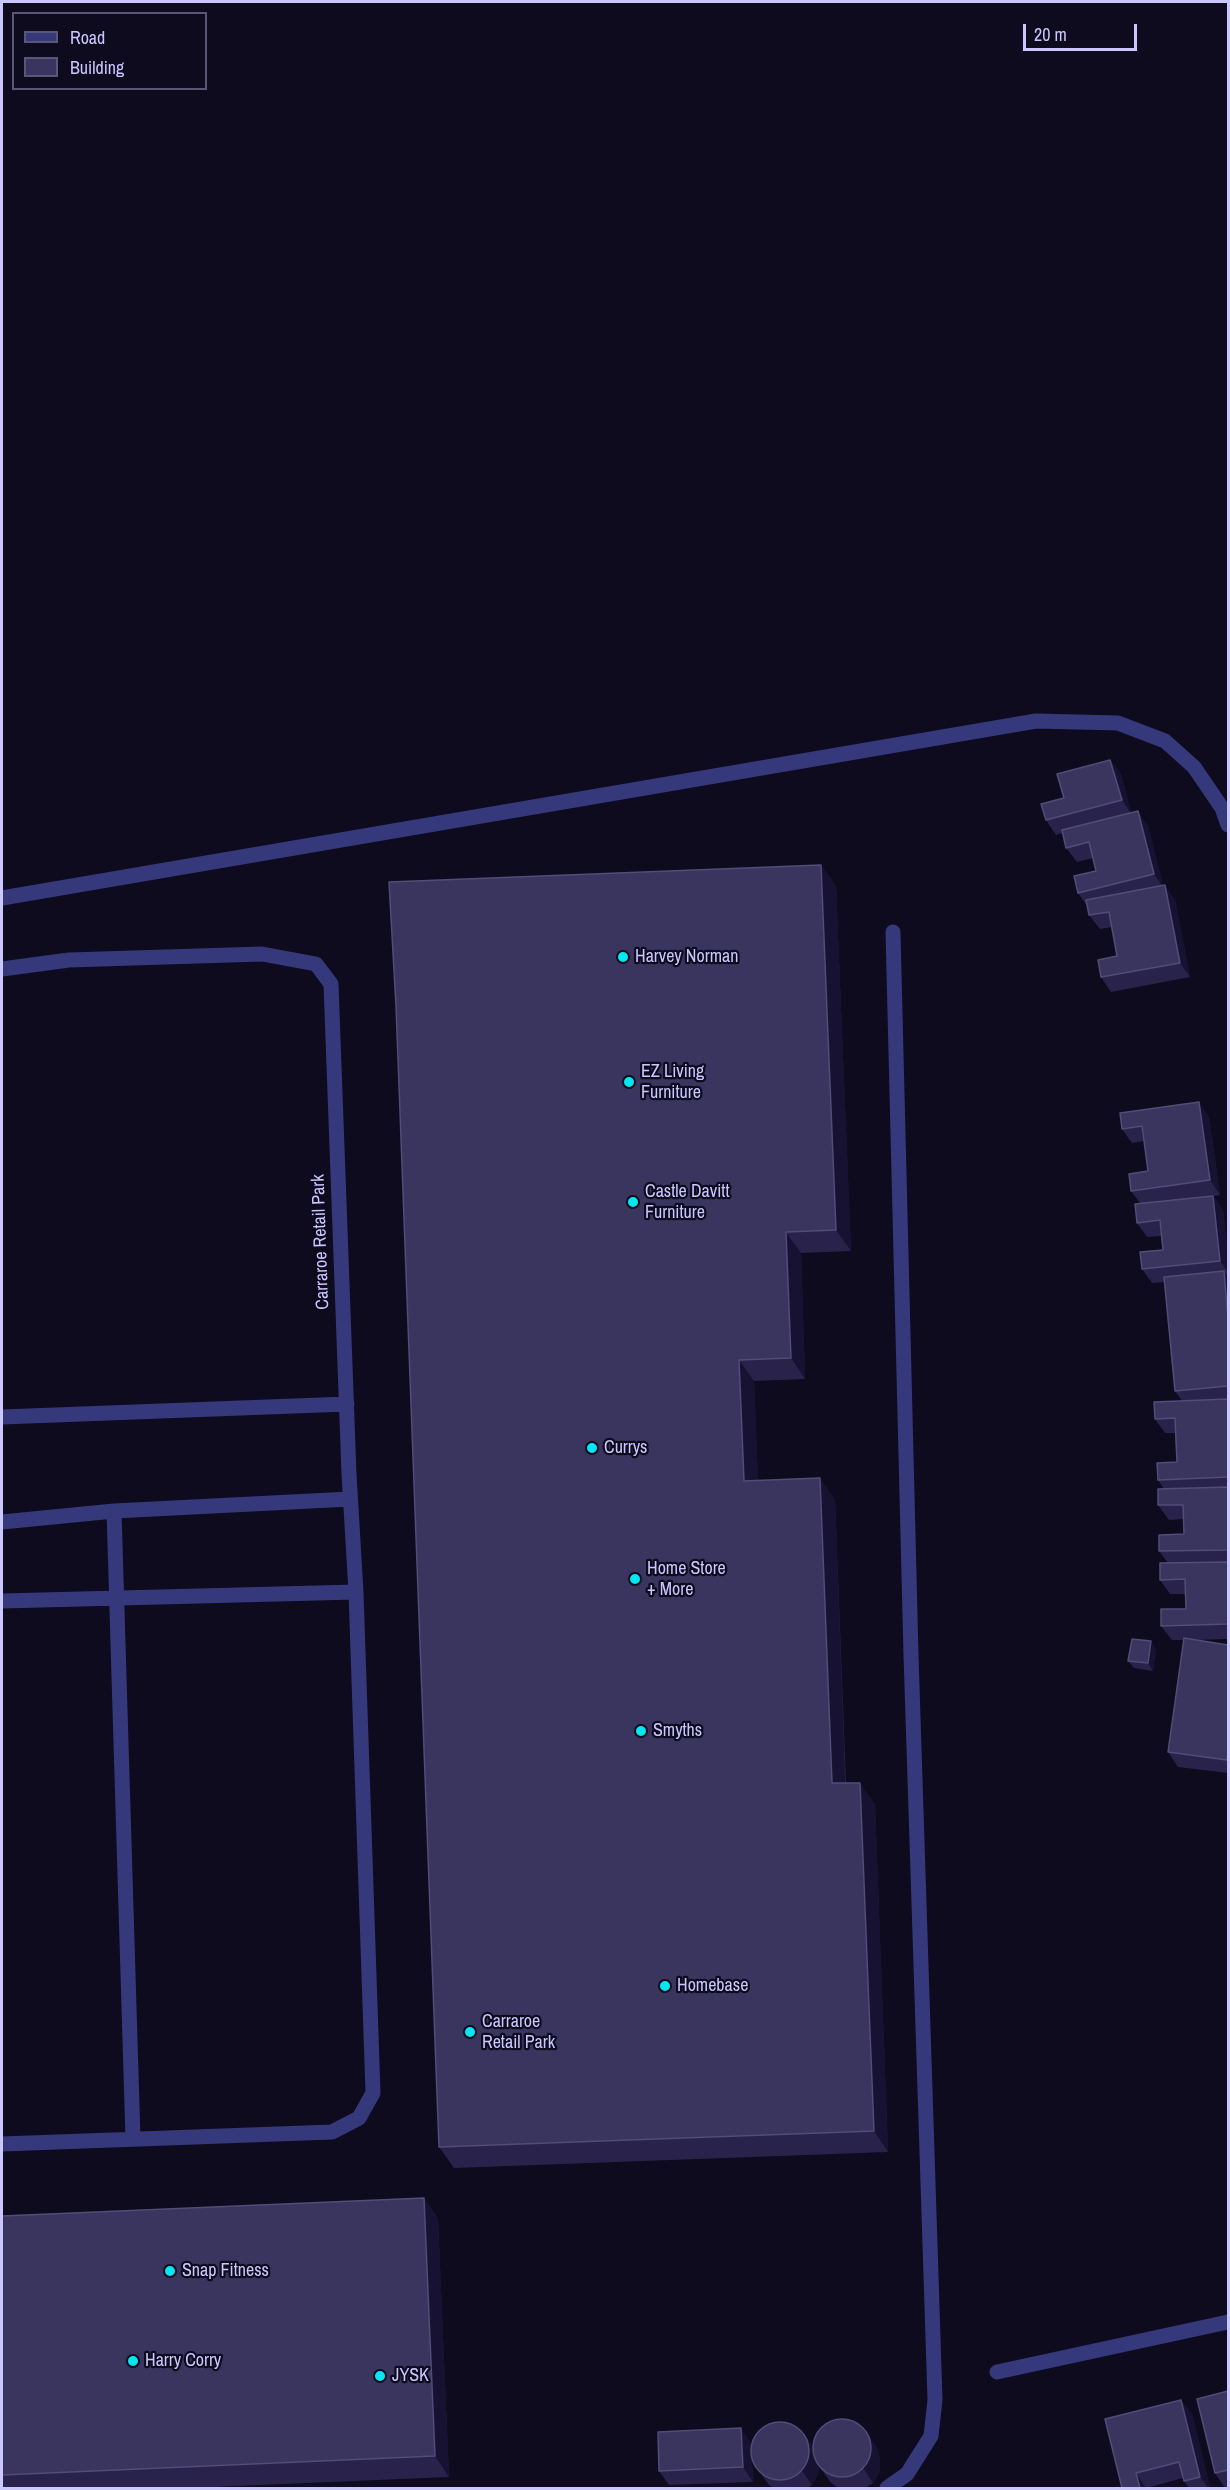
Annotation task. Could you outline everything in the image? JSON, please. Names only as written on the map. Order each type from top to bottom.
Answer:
[{"type":"street","points":[[2,897],[1036,720],[1118,723],[1165,741],[1194,766],[1222,808],[1228,825]]},
{"type":"street","points":[[887,2488],[907,2474],[932,2436],[935,2400],[911,1667],[893,932]]},
{"type":"street","name":"Carraroe Retail Park","points":[[2,969],[69,960],[262,954],[316,964],[331,984],[350,1499],[356,1592],[373,2093],[359,2118],[332,2132],[134,2139]]},
{"type":"street","points":[[2,1417],[347,1404]]},
{"type":"street","points":[[2,1522],[114,1511],[350,1499]]},
{"type":"street","points":[[2,2144],[134,2139],[114,1511]]},
{"type":"street","points":[[2,1601],[356,1592]]},
{"type":"street","points":[[997,2372],[1228,2322]]},
{"type":"building","points":[[1110,760],[1122,800],[1046,820],[1041,804],[1064,798],[1057,774]]},
{"type":"building","points":[[1138,811],[1154,874],[1078,893],[1074,876],[1096,871],[1089,842],[1066,848],[1062,830]]},
{"type":"building","points":[[821,865],[836,1230],[786,1232],[791,1358],[739,1360],[744,1481],[820,1478],[832,1783],[860,1783],[874,2131],[439,2147],[396,1006],[389,882]]},
{"type":"building","points":[[1165,885],[1180,963],[1101,977],[1098,960],[1117,956],[1109,912],[1089,915],[1086,900]]},
{"type":"building","points":[[1199,1102],[1210,1180],[1131,1191],[1129,1174],[1148,1171],[1142,1126],[1122,1129],[1120,1113]]},
{"type":"building","points":[[1213,1196],[1220,1261],[1142,1269],[1140,1252],[1163,1250],[1160,1220],[1137,1223],[1135,1204]]},
{"type":"building","points":[[1224,1271],[1228,1319],[1228,1386],[1175,1391],[1164,1277]]},
{"type":"building","points":[[1228,1399],[1228,1477],[1158,1480],[1157,1463],[1177,1462],[1175,1418],[1155,1419],[1154,1402]]},
{"type":"building","points":[[1228,1487],[1228,1550],[1159,1551],[1159,1535],[1184,1534],[1183,1505],[1158,1505],[1158,1489]]},
{"type":"building","points":[[1228,1562],[1228,1624],[1161,1626],[1161,1609],[1186,1609],[1185,1579],[1160,1580],[1160,1563]]},
{"type":"building","points":[[1184,1638],[1228,1645],[1227,1760],[1168,1752]]},
{"type":"building","points":[[1132,1639],[1151,1641],[1148,1663],[1128,1661]]},
{"type":"building","points":[[424,2198],[435,2456],[2,2475],[2,2216]]},
{"type":"building","points":[[1228,2391],[1228,2470],[1215,2473],[1197,2399]]},
{"type":"building","points":[[1181,2400],[1200,2477],[1184,2481],[1179,2462],[1136,2473],[1140,2488],[1122,2488],[1105,2419]]},
{"type":"building","points":[[842,2419],[853,2421],[866,2432],[871,2448],[869,2459],[858,2472],[842,2477],[831,2475],[818,2464],[813,2448],[815,2437],[826,2424]]},
{"type":"building","points":[[780,2422],[791,2424],[804,2435],[809,2451],[807,2462],[796,2475],[780,2480],[769,2478],[756,2467],[751,2451],[753,2440],[764,2427]]},
{"type":"building","points":[[741,2428],[743,2467],[659,2471],[658,2432]]},
{"type":"place","name":"Harvey Norman","points":[[623,957]]},
{"type":"place","name":"EZ Living Furniture","points":[[629,1082]]},
{"type":"place","name":"Castle Davitt Furniture","points":[[633,1202]]},
{"type":"place","name":"Currys","points":[[592,1448]]},
{"type":"place","name":"Home Store + More","points":[[635,1579]]},
{"type":"place","name":"Smyths","points":[[641,1731]]},
{"type":"place","name":"Homebase","points":[[665,1986]]},
{"type":"place","name":"Carraroe Retail Park","points":[[470,2032]]},
{"type":"place","name":"Snap Fitness","points":[[170,2271]]},
{"type":"place","name":"Harry Corry","points":[[133,2361]]},
{"type":"place","name":"JYSK","points":[[380,2376]]}]
